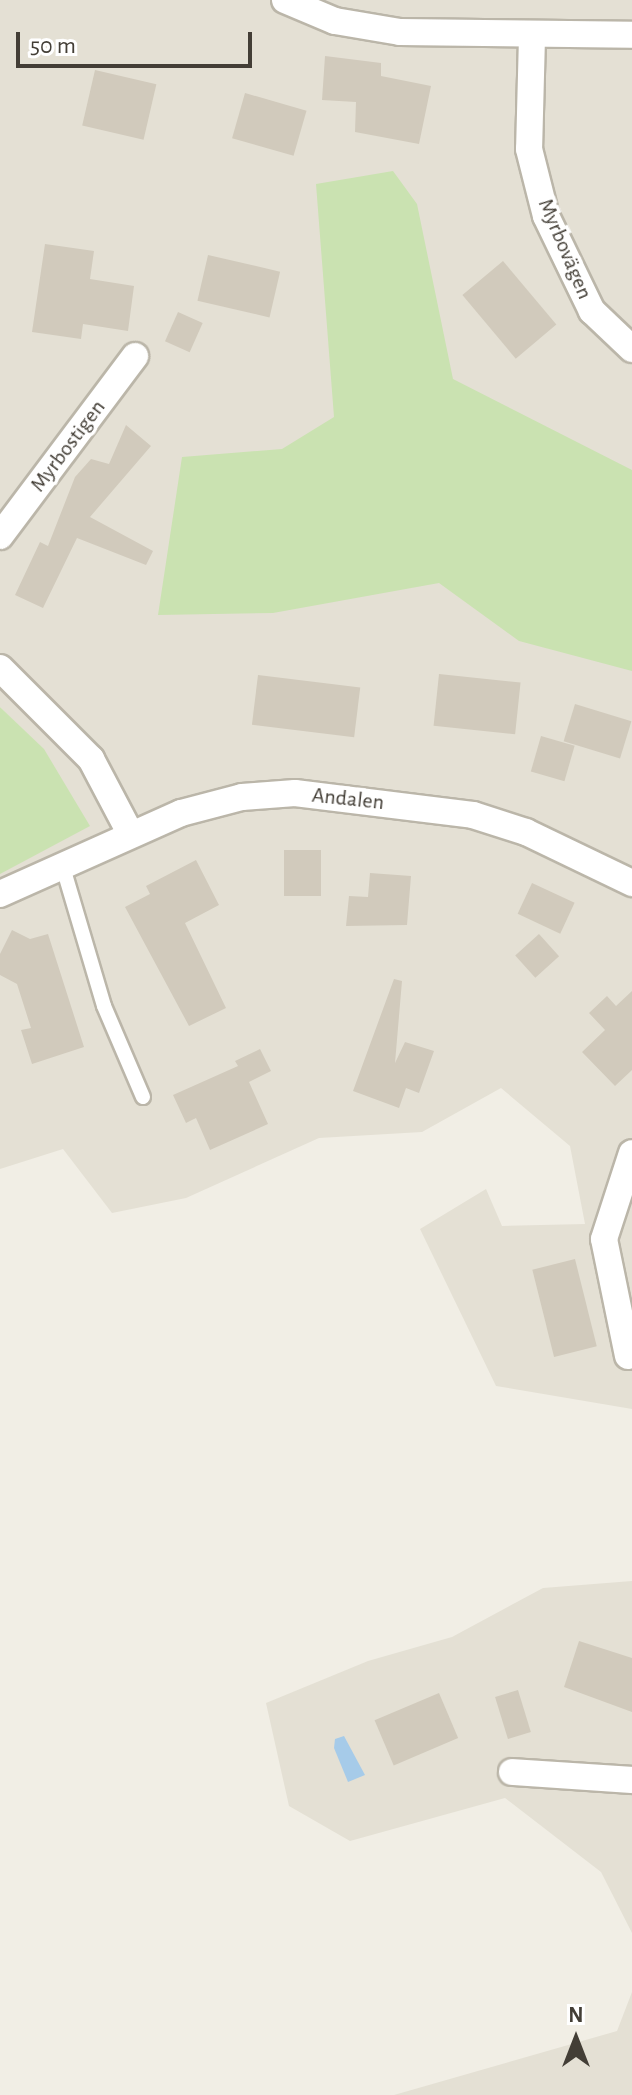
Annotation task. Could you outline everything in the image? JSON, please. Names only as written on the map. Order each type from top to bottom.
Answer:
[{"type":"street","points":[[285,0],[335,21],[370,28],[532,37],[632,35]]},
{"type":"street","name":"Myrbovägen","points":[[532,37],[529,149],[546,216],[592,311],[632,349]]},
{"type":"street","name":"Myrbostigen","points":[[0,536],[135,356]]},
{"type":"street","points":[[0,668],[91,759],[130,833]]},
{"type":"street","name":"Andalen","points":[[0,894],[130,833],[242,797],[295,793],[473,815],[526,832],[632,883]]},
{"type":"street","points":[[628,1356],[604,1239],[632,1153]]},
{"type":"street","points":[[512,1772],[632,1780]]},
{"type":"lane","points":[[62,864],[104,1006],[143,1097]]},
{"type":"shaded area","points":[[0,0],[632,0],[632,1409],[496,1386],[420,1229],[486,1189],[502,1226],[585,1224],[570,1146],[501,1088],[422,1132],[319,1138],[186,1198],[112,1213],[63,1149],[0,1169],[0,874],[44,750],[0,707]]},
{"type":"shaded area","points":[[632,1581],[632,1933],[601,1872],[505,1798],[350,1841],[289,1806],[266,1703],[368,1661],[452,1637],[543,1588]]},
{"type":"shaded area","points":[[632,1992],[632,2095],[394,2095],[617,2031]]},
{"type":"green space","points":[[393,171],[417,204],[453,379],[632,470],[632,671],[519,641],[439,583],[273,613],[158,615],[182,457],[282,449],[334,417],[316,184]]},
{"type":"green space","points":[[0,707],[44,749],[90,826],[0,874]]},
{"type":"water","points":[[344,1736],[365,1775],[348,1782],[334,1748],[335,1739]]},
{"type":"building","points":[[325,56],[381,63],[381,76],[431,86],[419,144],[355,132],[356,102],[322,100]]},
{"type":"building","points":[[95,70],[156,84],[144,140],[82,126]]},
{"type":"building","points":[[245,93],[307,111],[294,156],[232,138]]},
{"type":"building","points":[[45,244],[94,251],[90,279],[134,286],[128,331],[83,324],[81,339],[32,332]]},
{"type":"building","points":[[208,255],[280,272],[270,317],[197,301]]},
{"type":"building","points":[[503,261],[556,325],[516,359],[462,295]]},
{"type":"building","points":[[178,312],[203,323],[190,352],[165,341]]},
{"type":"building","points":[[126,425],[151,446],[90,517],[153,551],[146,565],[77,538],[43,608],[15,595],[40,542],[48,546],[75,477],[91,459],[109,464]]},
{"type":"building","points":[[439,674],[521,683],[515,734],[434,726]]},
{"type":"building","points":[[258,675],[360,688],[354,737],[252,725]]},
{"type":"building","points":[[575,704],[631,721],[620,759],[564,741]]},
{"type":"building","points":[[541,736],[575,746],[564,781],[531,772]]},
{"type":"building","points":[[284,850],[321,850],[321,896],[284,896]]},
{"type":"building","points":[[196,860],[219,905],[185,923],[226,1008],[189,1026],[125,907],[150,894],[146,886]]},
{"type":"building","points":[[370,873],[411,876],[407,925],[346,926],[349,896],[368,897]]},
{"type":"building","points":[[532,883],[575,903],[560,934],[518,914]]},
{"type":"building","points":[[12,930],[30,939],[48,934],[84,1047],[32,1064],[21,1030],[31,1028],[17,984],[0,975],[0,954]]},
{"type":"building","points":[[539,934],[559,956],[535,978],[515,955]]},
{"type":"building","points":[[394,979],[402,981],[395,1063],[405,1042],[434,1051],[419,1093],[406,1088],[399,1108],[353,1091]]},
{"type":"building","points":[[632,991],[632,1070],[615,1086],[582,1052],[605,1030],[589,1013],[607,996],[616,1006]]},
{"type":"building","points":[[260,1049],[271,1071],[249,1082],[268,1124],[210,1150],[196,1118],[186,1123],[173,1095],[238,1066],[235,1061]]},
{"type":"building","points":[[575,1259],[597,1346],[554,1357],[532,1270]]},
{"type":"building","points":[[579,1641],[632,1658],[632,1712],[564,1687]]},
{"type":"building","points":[[518,1690],[531,1732],[508,1739],[495,1697]]},
{"type":"building","points":[[439,1693],[458,1738],[394,1765],[375,1720]]}]
